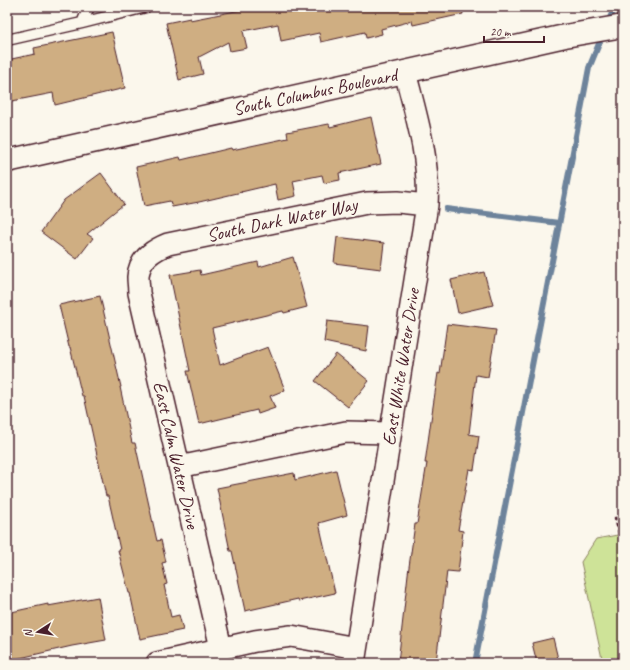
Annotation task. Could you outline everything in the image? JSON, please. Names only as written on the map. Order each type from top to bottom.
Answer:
[{"type":"street","name":"South Columbus Boulevard","points":[[7,161],[565,36],[621,26]]},
{"type":"street","name":"East White Water Drive","points":[[355,656],[427,205],[428,190],[424,154],[405,72]]},
{"type":"street","name":"South Dark Water Way","points":[[136,258],[148,255],[157,248],[168,244],[367,203],[398,202],[427,205]]},
{"type":"street","name":"East Calm Water Drive","points":[[136,258],[139,293],[221,648]]},
{"type":"street","points":[[179,467],[346,432],[390,433]]},
{"type":"street","points":[[157,663],[255,641],[291,636],[355,656]]},
{"type":"lane","points":[[82,23],[89,7]]},
{"type":"lane","points":[[7,40],[146,7]]},
{"type":"path","points":[[619,534],[615,518],[623,517]]},
{"type":"green space","points":[[623,534],[623,663],[603,663],[581,562],[596,539]]},
{"type":"building","points":[[256,7],[462,7],[463,14],[413,25],[412,21],[381,29],[382,34],[366,38],[365,32],[321,42],[319,33],[281,41],[278,24],[243,31],[247,48],[230,51],[228,42],[199,57],[203,74],[179,80],[166,23],[190,18],[190,20]]},
{"type":"building","points":[[112,32],[125,88],[55,105],[53,93],[7,102],[7,60],[35,54],[34,48]]},
{"type":"building","points":[[371,117],[381,164],[339,173],[340,180],[324,183],[322,175],[293,181],[296,196],[278,200],[275,184],[172,207],[170,201],[144,206],[136,167],[180,157],[181,160],[231,148],[232,150],[288,138],[287,132],[329,124],[330,127]]},
{"type":"building","points":[[101,173],[124,204],[87,234],[93,238],[77,259],[41,232],[64,200]]},
{"type":"building","points":[[337,237],[384,243],[381,269],[334,263]]},
{"type":"building","points":[[293,257],[307,307],[284,313],[283,311],[212,328],[220,365],[268,347],[285,390],[270,396],[275,408],[258,414],[257,410],[199,424],[187,371],[190,371],[170,275],[200,270],[201,275],[258,262],[259,267]]},
{"type":"building","points":[[484,272],[493,305],[458,313],[451,280]]},
{"type":"building","points":[[100,296],[132,443],[135,443],[157,541],[161,540],[166,562],[162,563],[167,584],[164,585],[171,617],[179,615],[183,630],[140,639],[130,593],[118,550],[120,550],[108,496],[106,496],[84,396],[82,396],[59,305]]},
{"type":"building","points":[[327,321],[369,326],[366,351],[324,342]]},
{"type":"building","points":[[447,324],[496,330],[488,377],[476,375],[469,434],[479,436],[474,470],[469,469],[458,530],[463,531],[458,572],[447,571],[436,663],[398,663],[415,524],[417,524],[427,463],[425,463],[431,420],[438,373],[440,374]]},
{"type":"building","points":[[336,354],[369,381],[348,407],[315,381]]},
{"type":"building","points":[[336,470],[347,515],[319,523],[335,593],[299,601],[298,599],[245,611],[232,551],[230,551],[217,488],[294,473],[295,480]]},
{"type":"building","points":[[98,597],[106,640],[7,661],[7,613],[48,604],[48,606]]},
{"type":"building","points":[[553,638],[559,663],[537,663],[532,643]]},
{"type":"waterway","points":[[607,24],[615,7]]},
{"type":"waterway","points":[[475,663],[589,68],[603,34]]},
{"type":"waterway","points":[[446,209],[559,223]]}]
